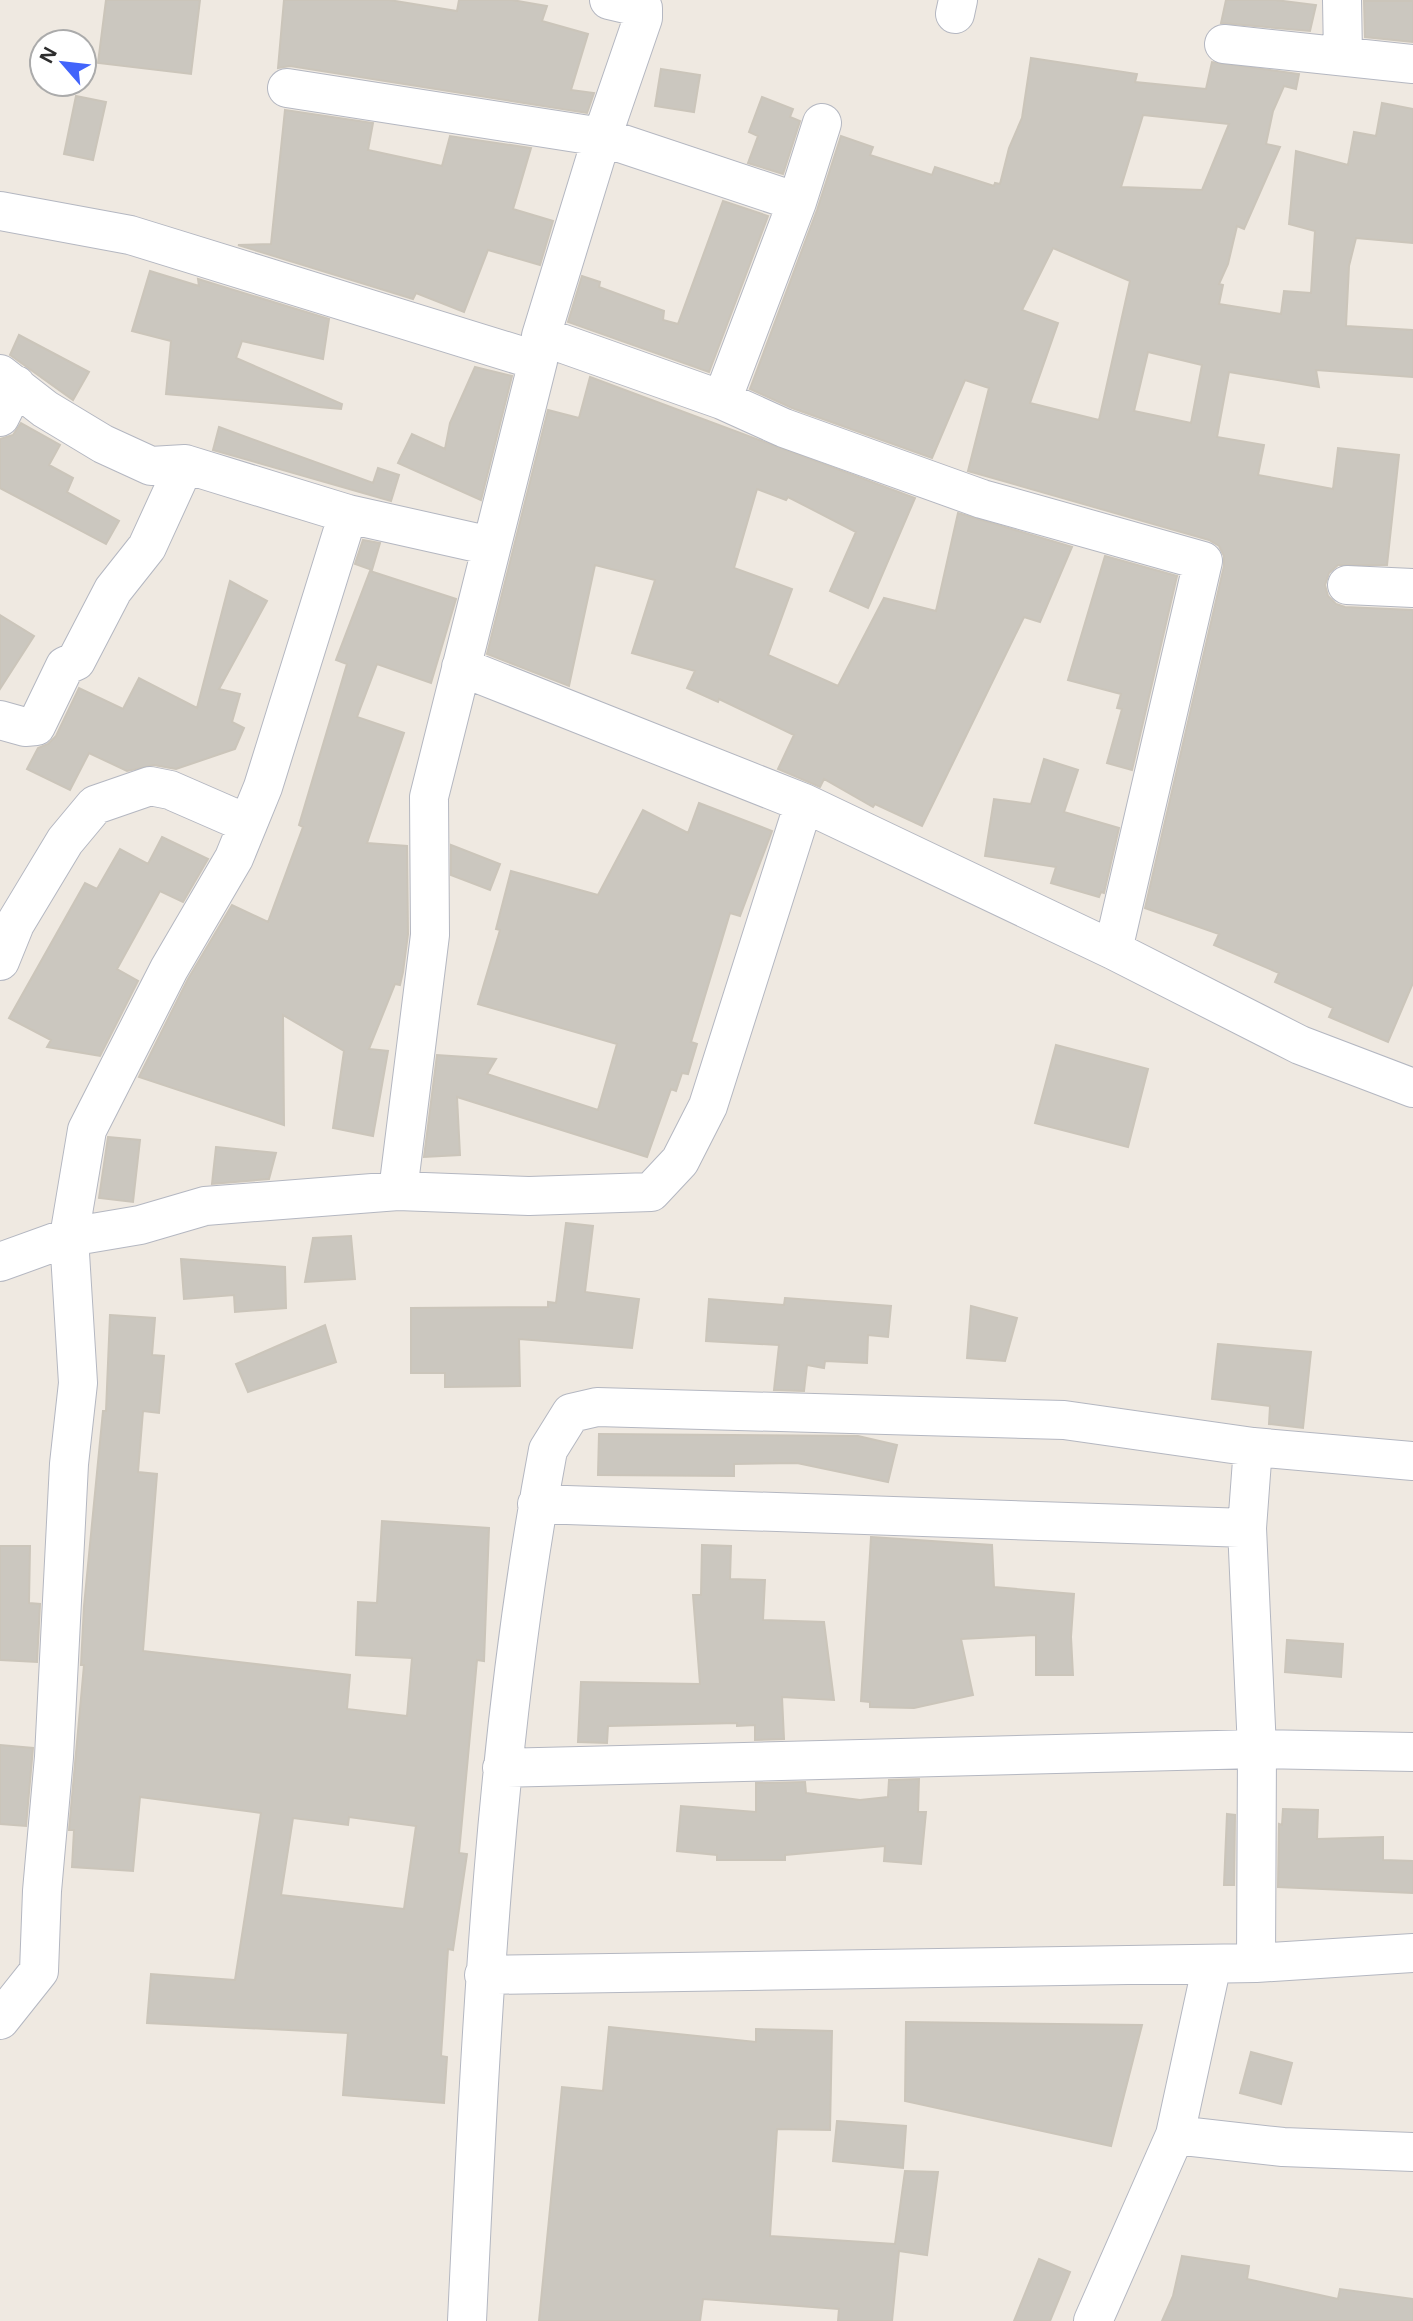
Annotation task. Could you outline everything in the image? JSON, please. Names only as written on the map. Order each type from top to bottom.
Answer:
[{"type":"street","points":[[398,1191],[430,935],[429,797],[540,349],[602,137],[643,18],[643,8],[637,4],[609,0]]},
{"type":"street","points":[[1342,0],[1343,55]]},
{"type":"street","points":[[1224,44],[1413,64]]},
{"type":"street","points":[[287,88],[602,137],[797,202]]},
{"type":"street","points":[[722,400],[797,202],[822,122]]},
{"type":"street","points":[[0,211],[130,235],[722,400],[784,428],[982,499],[1203,561],[1113,950]]},
{"type":"street","points":[[5,392],[46,409],[103,443],[151,466],[185,464],[348,514],[491,546]]},
{"type":"street","points":[[0,720],[25,727],[36,726],[65,666],[76,661],[113,590],[146,547],[185,464]]},
{"type":"street","points":[[0,2021],[39,1971],[42,1891],[54,1757],[69,1464],[78,1383],[69,1237],[87,1130],[169,969],[234,858],[248,824],[348,514]]},
{"type":"street","points":[[1347,584],[1413,588]]},
{"type":"street","points":[[461,667],[804,803],[1113,950],[1300,1045],[1413,1088]]},
{"type":"street","points":[[0,961],[15,925],[65,841],[95,805],[150,786],[170,790],[248,824]]},
{"type":"street","points":[[0,1262],[69,1237],[140,1225],[205,1206],[398,1191],[529,1196],[651,1192],[680,1161],[708,1106],[804,803]]},
{"type":"street","points":[[467,2321],[484,1975],[502,1768],[537,1504],[548,1450],[571,1413],[597,1407],[1064,1420],[1253,1447],[1413,1461]]},
{"type":"street","points":[[1253,1447],[1247,1528],[1257,1749],[1256,1963]]},
{"type":"street","points":[[537,1504],[1247,1528]]},
{"type":"street","points":[[502,1768],[1257,1749],[1413,1752]]},
{"type":"street","points":[[484,1975],[1256,1963],[1413,1953]]},
{"type":"street","points":[[1093,2321],[1175,2135],[1212,1964]]},
{"type":"street","points":[[1175,2135],[1294,2148],[1413,2152]]},
{"type":"building","points":[[106,0],[200,0],[191,74],[98,63]]},
{"type":"building","points":[[284,0],[389,0],[457,11],[459,0],[512,0],[547,6],[542,21],[588,34],[571,90],[594,93],[587,113],[290,66],[278,68]]},
{"type":"building","points":[[1226,0],[1275,0],[1316,5],[1310,31],[1221,23]]},
{"type":"building","points":[[1364,1],[1413,1],[1413,42],[1365,37]]},
{"type":"building","points":[[1031,58],[1137,74],[1135,82],[1206,89],[1212,62],[1299,74],[1296,89],[1284,86],[1273,111],[1266,144],[1280,147],[1244,229],[1237,226],[1228,264],[1219,284],[1223,285],[1219,304],[1281,314],[1284,291],[1311,293],[1315,231],[1289,224],[1296,151],[1348,165],[1354,132],[1376,136],[1382,103],[1413,109],[1413,243],[1356,238],[1349,266],[1346,326],[1413,330],[1413,377],[1316,370],[1319,387],[1229,372],[1217,437],[1264,445],[1258,475],[1333,489],[1338,448],[1399,455],[1387,565],[1338,565],[1329,573],[1325,585],[1328,596],[1336,604],[1345,607],[1413,610],[1413,983],[1388,1042],[1329,1017],[1333,1008],[1275,982],[1279,973],[1214,945],[1219,934],[1145,908],[1224,566],[1224,556],[1219,546],[1209,540],[968,471],[989,388],[965,380],[932,458],[792,408],[750,389],[817,210],[841,136],[873,147],[870,155],[932,175],[935,167],[994,186],[995,183],[1000,184],[1009,148],[1022,118]],"holes":[[[1143,115],[1229,124],[1202,190],[1121,187]],[[1053,248],[1130,281],[1099,420],[1030,403],[1058,323],[1022,310]],[[1148,352],[1202,365],[1191,423],[1134,411]]]},
{"type":"building","points":[[661,69],[700,75],[694,112],[655,106]]},
{"type":"building","points":[[762,97],[793,109],[790,117],[800,121],[783,174],[748,163],[758,136],[749,132]]},
{"type":"building","points":[[76,98],[106,102],[93,160],[64,154]]},
{"type":"building","points":[[285,110],[373,123],[368,150],[442,166],[450,136],[531,148],[513,209],[553,221],[540,265],[488,250],[464,312],[416,293],[413,299],[238,245],[271,244]]},
{"type":"building","points":[[723,201],[768,216],[709,372],[568,322],[582,276],[600,282],[599,287],[664,311],[663,320],[678,324]]},
{"type":"building","points":[[150,271],[199,286],[198,279],[329,319],[323,359],[242,341],[236,358],[342,404],[341,409],[166,394],[171,341],[132,331]]},
{"type":"building","points":[[19,335],[89,372],[73,400],[10,355]]},
{"type":"building","points":[[475,367],[512,376],[481,500],[398,463],[412,434],[445,449],[450,423]]},
{"type":"building","points":[[590,377],[915,498],[868,608],[830,591],[856,532],[788,497],[786,500],[757,489],[734,568],[792,589],[768,655],[838,686],[884,598],[936,611],[958,513],[1072,547],[1040,622],[1024,617],[922,826],[875,804],[873,807],[824,779],[820,787],[778,769],[794,735],[719,699],[718,702],[687,688],[695,671],[632,653],[655,580],[595,565],[569,686],[487,654],[548,410],[579,418]]},
{"type":"building","points":[[21,423],[60,445],[49,465],[73,478],[67,492],[119,521],[106,544],[0,488],[0,439],[13,435]]},
{"type":"building","points":[[219,427],[373,483],[378,468],[399,475],[391,501],[213,450]]},
{"type":"building","points":[[363,540],[380,543],[372,570],[355,564]]},
{"type":"building","points":[[1105,556],[1177,576],[1132,770],[1107,763],[1122,709],[1117,708],[1121,694],[1068,680]]},
{"type":"building","points":[[370,571],[456,599],[431,683],[377,664],[357,717],[404,733],[367,843],[407,846],[408,934],[403,972],[400,985],[395,984],[369,1049],[388,1051],[373,1136],[333,1128],[344,1051],[283,1015],[284,1125],[139,1077],[188,979],[232,905],[268,922],[303,827],[299,825],[347,664],[336,660]]},
{"type":"building","points":[[230,581],[267,601],[219,689],[240,694],[232,722],[244,728],[235,749],[176,769],[154,765],[127,771],[89,753],[70,790],[27,769],[38,748],[48,744],[56,736],[79,688],[123,709],[139,678],[197,708]]},
{"type":"building","points":[[0,615],[34,636],[0,689]]},
{"type":"building","points":[[1044,759],[1078,770],[1064,812],[1119,828],[1104,893],[1101,892],[1099,897],[1051,883],[1056,867],[985,856],[994,799],[1031,804]]},
{"type":"building","points":[[699,803],[772,831],[740,916],[730,913],[691,1042],[697,1044],[688,1074],[682,1073],[676,1091],[671,1089],[647,1157],[457,1097],[460,1155],[424,1157],[437,1055],[496,1059],[487,1074],[598,1110],[617,1044],[478,1004],[500,930],[496,929],[511,871],[598,895],[643,810],[688,833]]},
{"type":"building","points":[[162,837],[208,859],[183,902],[160,891],[117,969],[138,981],[100,1056],[47,1047],[51,1040],[9,1018],[85,883],[97,889],[120,849],[148,864]]},
{"type":"building","points":[[451,845],[500,864],[490,890],[451,875]]},
{"type":"building","points":[[1056,1045],[1148,1069],[1128,1147],[1035,1123]]},
{"type":"building","points":[[108,1137],[140,1140],[133,1202],[99,1198]]},
{"type":"building","points":[[216,1147],[276,1153],[269,1179],[212,1184]]},
{"type":"building","points":[[566,1223],[593,1226],[585,1292],[639,1299],[632,1348],[519,1339],[520,1386],[445,1387],[445,1373],[411,1373],[411,1308],[548,1307],[548,1302],[556,1303]]},
{"type":"building","points":[[351,1236],[355,1279],[305,1282],[313,1238]]},
{"type":"building","points":[[181,1259],[285,1267],[286,1308],[235,1312],[234,1295],[184,1299]]},
{"type":"building","points":[[785,1298],[891,1306],[888,1337],[868,1335],[867,1363],[825,1361],[824,1368],[807,1365],[804,1391],[774,1390],[779,1345],[706,1341],[709,1299],[784,1305]]},
{"type":"building","points":[[971,1306],[1017,1318],[1005,1361],[967,1358]]},
{"type":"building","points":[[110,1315],[155,1318],[152,1355],[164,1356],[159,1413],[143,1411],[138,1472],[157,1474],[143,1651],[350,1675],[347,1709],[407,1716],[412,1658],[356,1655],[358,1602],[377,1603],[382,1521],[489,1528],[484,1661],[477,1660],[459,1853],[467,1854],[453,1950],[448,1949],[441,2056],[447,2057],[444,2103],[343,2095],[348,2033],[147,2023],[151,1974],[235,1980],[261,1813],[140,1797],[133,1871],[72,1867],[74,1830],[69,1830],[84,1665],[81,1665],[84,1606],[103,1411],[106,1411]],"holes":[[[349,1817],[416,1826],[404,1909],[281,1895],[293,1818],[348,1825]]]},
{"type":"building","points":[[325,1325],[336,1362],[248,1392],[236,1364]]},
{"type":"building","points":[[1218,1344],[1311,1352],[1303,1428],[1269,1424],[1270,1406],[1212,1399]]},
{"type":"building","points":[[599,1434],[858,1436],[897,1445],[888,1482],[797,1463],[734,1464],[734,1476],[598,1475]]},
{"type":"building","points":[[871,1537],[992,1545],[994,1587],[1074,1594],[1071,1637],[1073,1675],[1036,1675],[1036,1635],[961,1639],[973,1695],[914,1708],[870,1707],[870,1702],[861,1701]]},
{"type":"building","points":[[702,1545],[731,1546],[730,1579],[765,1580],[763,1620],[824,1622],[834,1700],[782,1697],[784,1739],[755,1740],[755,1725],[737,1726],[737,1723],[608,1726],[607,1743],[578,1742],[581,1682],[700,1684],[693,1595],[701,1595]]},
{"type":"building","points":[[0,1546],[30,1546],[29,1603],[40,1604],[37,1662],[0,1660]]},
{"type":"building","points":[[1287,1640],[1343,1644],[1341,1677],[1285,1672]]},
{"type":"building","points":[[0,1745],[33,1748],[26,1826],[0,1824]]},
{"type":"building","points":[[919,1779],[918,1812],[926,1812],[921,1864],[884,1861],[885,1846],[785,1855],[785,1860],[717,1860],[717,1855],[677,1851],[681,1806],[756,1812],[756,1783],[805,1782],[806,1793],[860,1800],[888,1797],[889,1780]]},
{"type":"building","points":[[1283,1809],[1318,1810],[1317,1839],[1383,1837],[1383,1860],[1413,1861],[1413,1893],[1278,1887],[1279,1824],[1282,1825]]},
{"type":"building","points":[[1227,1814],[1235,1815],[1234,1885],[1224,1885]]},
{"type":"building","points":[[906,2022],[1142,2025],[1111,2146],[905,2101]]},
{"type":"building","points":[[609,2027],[756,2042],[756,2029],[832,2031],[830,2130],[777,2129],[770,2236],[895,2244],[905,2171],[938,2172],[927,2255],[899,2251],[892,2321],[838,2321],[839,2309],[703,2299],[700,2321],[539,2321],[562,2087],[603,2091]]},
{"type":"building","points":[[1251,2052],[1292,2063],[1281,2104],[1240,2093]]},
{"type":"building","points":[[837,2121],[906,2126],[903,2168],[833,2161]]},
{"type":"building","points":[[1182,2256],[1249,2266],[1247,2279],[1338,2299],[1340,2289],[1413,2299],[1413,2321],[1162,2321],[1173,2296]]},
{"type":"building","points":[[1039,2259],[1070,2272],[1050,2321],[1014,2321]]}]
